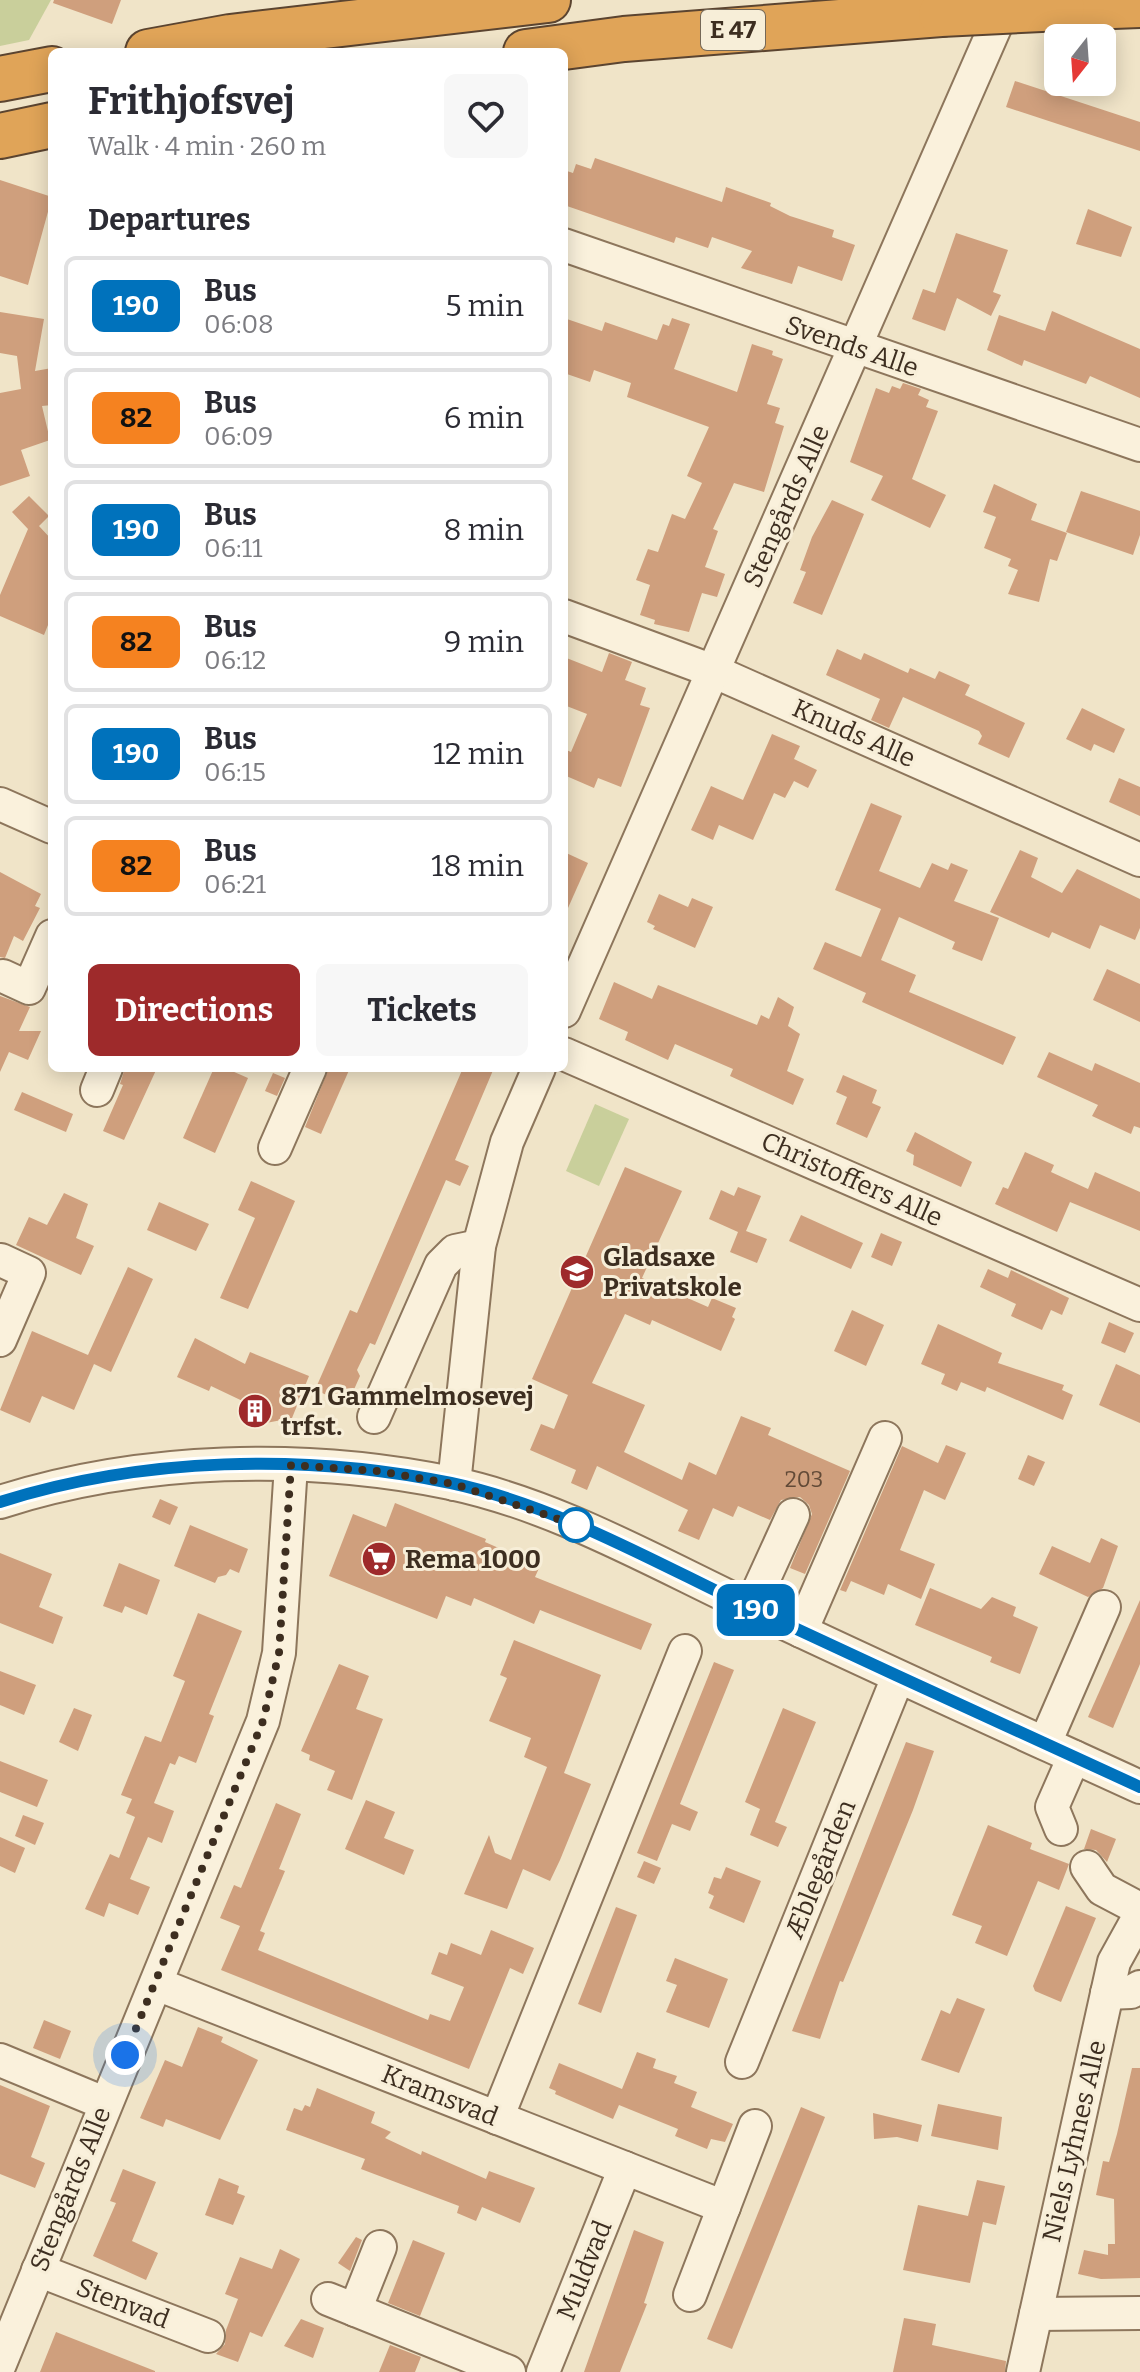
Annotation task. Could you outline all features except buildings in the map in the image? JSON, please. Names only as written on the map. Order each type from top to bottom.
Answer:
[{"type":"highway","points":[[170,48],[230,37],[548,0]]},
{"type":"highway","name":"E 47","points":[[556,48],[624,39],[941,14],[1140,5]]},
{"type":"highway","points":[[0,79],[48,70]]},
{"type":"highway","points":[[0,136],[48,126]]},
{"type":"street","name":"Stengårds Alle","points":[[568,1002],[1007,0]]},
{"type":"street","name":"Svends Alle","points":[[568,246],[1140,445]]},
{"type":"street","name":"Knuds Alle","points":[[568,617],[713,671],[1140,860]]},
{"type":"street","points":[[0,804],[48,825]]},
{"type":"street","points":[[3,976],[29,988],[48,945]]},
{"type":"street","name":"Christoffers Alle","points":[[568,1056],[1140,1305]]},
{"type":"street","points":[[275,1148],[308,1072]]},
{"type":"street","points":[[454,1484],[479,1246],[507,1142],[537,1072]]},
{"type":"street","points":[[374,1417],[441,1265],[455,1251],[479,1246]]},
{"type":"street","points":[[0,1340],[29,1273],[1,1260]]},
{"type":"street","points":[[801,1631],[885,1438]]},
{"type":"street","name":"Stengårds Alle","points":[[0,2364],[104,2103],[157,1984],[263,1721],[279,1653],[291,1465]]},
{"type":"street","points":[[0,1502],[65,1484],[180,1468],[291,1465],[377,1471],[454,1484],[562,1518],[1140,1787]]},
{"type":"street","points":[[751,1607],[793,1515]]},
{"type":"street","points":[[1045,1743],[1104,1607]]},
{"type":"street","points":[[497,2118],[685,1651]]},
{"type":"street","name":"Æblegården","points":[[742,2062],[898,1677]]},
{"type":"street","points":[[1061,1829],[1052,1807],[1074,1757]]},
{"type":"street","points":[[1087,1867],[1102,1889],[1140,1909]]},
{"type":"street","name":"Niels Lyhnes Alle","points":[[1023,2372],[1114,1962],[1140,1915]]},
{"type":"street","name":"Kramsvad","points":[[157,1984],[724,2207]]},
{"type":"street","points":[[1107,1993],[1131,1992],[1140,1987]]},
{"type":"street","points":[[0,2060],[104,2103]]},
{"type":"street","points":[[690,2295],[755,2126]]},
{"type":"street","name":"Muldvad","points":[[543,2372],[625,2168]]},
{"type":"street","points":[[380,2247],[342,2305],[509,2372]]},
{"type":"street","name":"Stenvad","points":[[38,2270],[208,2336]]},
{"type":"street","points":[[1036,2314],[1140,2313]]},
{"type":"green space","points":[[0,0],[51,0],[29,40],[0,46]]},
{"type":"green space","points":[[595,1104],[629,1119],[599,1186],[566,1171]]},
{"type":"bus line","name":"190","points":[[0,1502],[65,1484],[180,1468],[291,1465],[377,1471],[454,1484],[562,1518],[1140,1787]]},
{"type":"place","name":"Gladsaxe Privatskole","points":[[577,1272]]},
{"type":"place","name":"871 Gammelmosevej trfst.","points":[[255,1411]]},
{"type":"place","name":"Rema 1000","points":[[379,1559]]},
{"type":"route","points":[[125,2055],[157,1984],[263,1721],[279,1653],[291,1465],[377,1471],[454,1484],[576,1525]]}]
